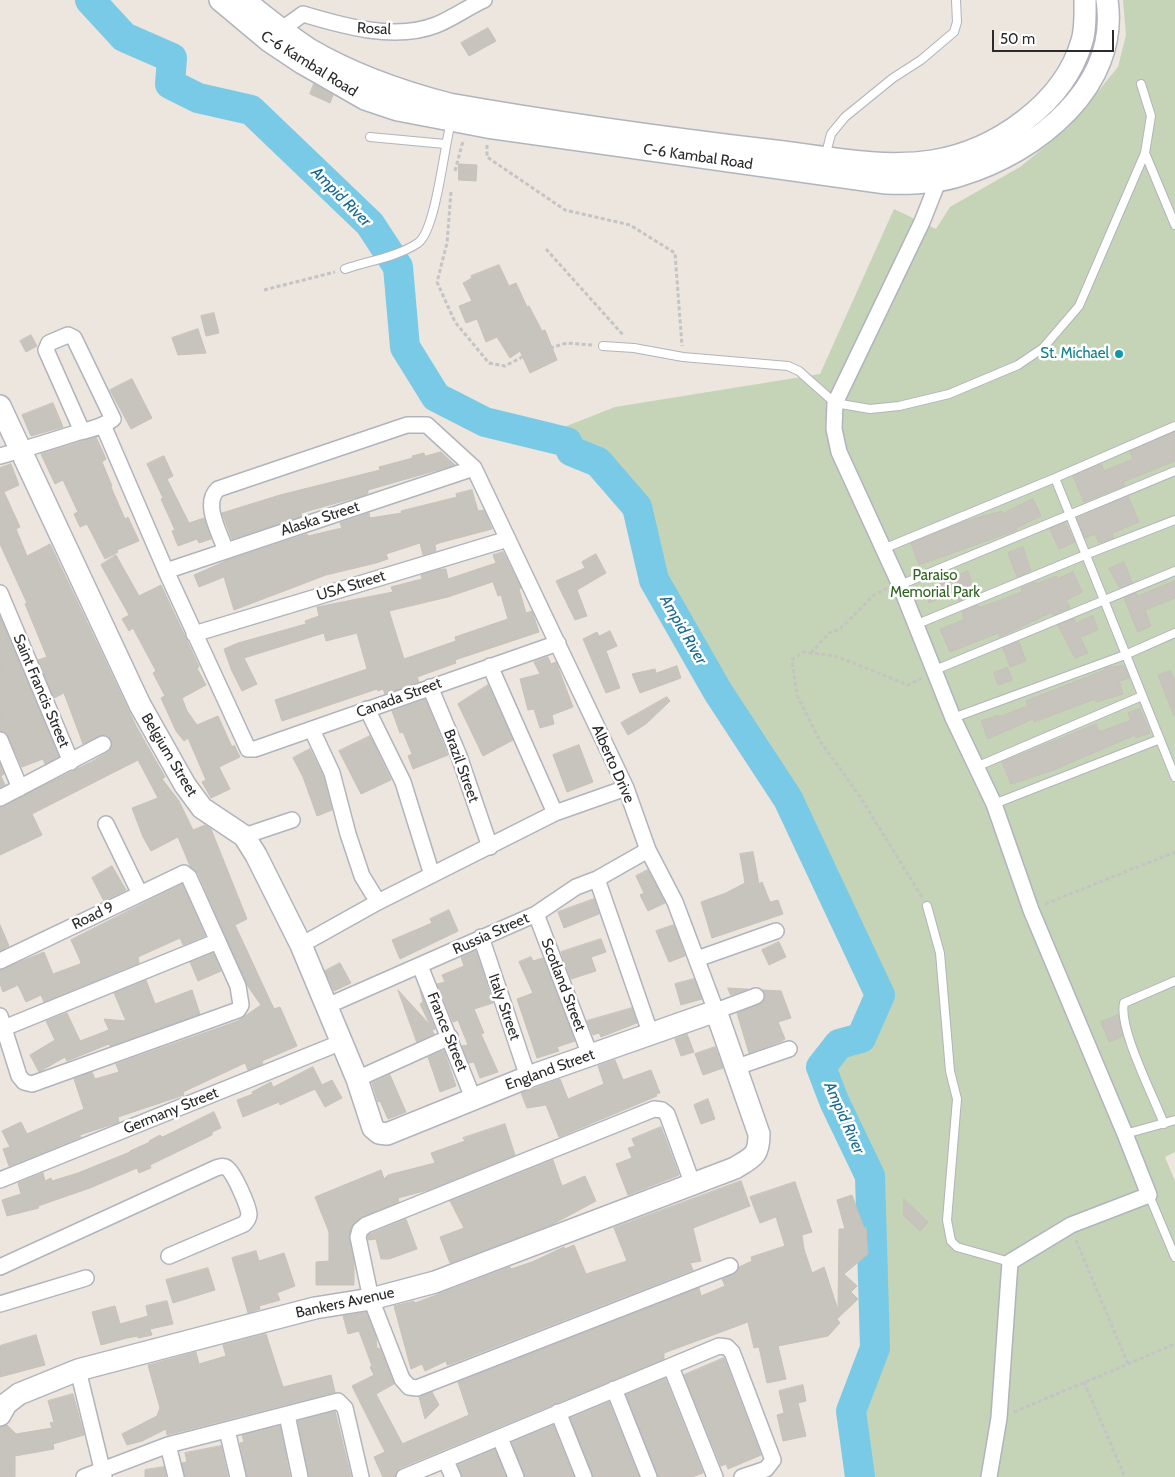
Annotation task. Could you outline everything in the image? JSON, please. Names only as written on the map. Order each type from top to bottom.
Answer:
[{"type":"street","name":"C-6 Kambal Road","points":[[220,0],[274,35],[407,93],[449,104],[825,157],[902,164],[947,158],[974,149],[998,138],[1029,116],[1049,97],[1072,65],[1084,33],[1085,0]]},
{"type":"street","name":"C-6 Kambal Road","points":[[244,0],[302,64],[365,99],[398,110],[468,124],[886,183],[939,181],[961,175],[1002,158],[1042,133],[1068,110],[1095,76],[1105,51],[1110,28],[1107,0]]},
{"type":"street","points":[[274,35],[303,14],[310,0]]},
{"type":"street","name":"Rosal","points":[[303,14],[353,28],[417,31],[438,25],[484,0]]},
{"type":"street","points":[[947,158],[922,222],[835,403],[834,428],[839,452],[900,585],[914,626],[935,670],[953,718],[994,804],[1031,910],[1149,1196],[1071,1225],[1010,1262],[999,1418],[989,1477]]},
{"type":"street","points":[[0,456],[103,425],[112,421],[112,417],[74,338],[68,336],[49,344],[46,350],[82,431]]},
{"type":"street","name":"Belgium Street","points":[[0,406],[140,705],[185,785],[202,808],[244,836],[256,855],[301,944],[357,1078],[373,1128],[379,1133],[387,1134]]},
{"type":"street","points":[[103,425],[194,634]]},
{"type":"street","points":[[226,551],[210,505],[212,494],[218,489],[397,428],[407,425],[427,425],[474,468]]},
{"type":"street","name":"Alaska Street","points":[[166,571],[474,468]]},
{"type":"street","name":"Alberto Drive","points":[[474,468],[626,788],[648,850],[675,902],[737,1067]]},
{"type":"street","name":"USA Street","points":[[194,634],[508,538]]},
{"type":"street","name":"Saint Francis Street","points":[[0,593],[71,762]]},
{"type":"street","name":"Canada Street","points":[[194,634],[248,749],[255,749],[312,730],[558,642]]},
{"type":"street","points":[[490,666],[555,813]]},
{"type":"street","name":"Brazil Street","points":[[430,687],[459,756],[490,847]]},
{"type":"street","points":[[368,709],[403,782],[432,875]]},
{"type":"street","points":[[312,730],[332,773],[348,834],[362,876],[378,902]]},
{"type":"street","points":[[0,740],[20,788]]},
{"type":"street","points":[[0,798],[103,744]]},
{"type":"street","points":[[301,944],[378,902],[555,813],[626,788]]},
{"type":"street","points":[[244,836],[292,820]]},
{"type":"street","points":[[106,824],[140,894]]},
{"type":"street","name":"Russia Street","points":[[327,1006],[536,914],[576,887],[596,879],[648,850]]},
{"type":"street","name":"Road 9","points":[[0,961],[181,873],[186,874],[218,941]]},
{"type":"street","points":[[596,879],[651,1035]]},
{"type":"street","name":"Scotland Street","points":[[536,914],[590,1055]]},
{"type":"street","points":[[697,959],[776,931]]},
{"type":"street","name":"Italy Street","points":[[481,938],[528,1077]]},
{"type":"street","points":[[218,941],[241,996],[241,1005],[238,1010],[32,1084],[24,1082],[19,1076],[2,1022],[218,941]]},
{"type":"street","name":"France Street","points":[[420,966],[473,1098]]},
{"type":"street","points":[[716,1011],[756,996]]},
{"type":"street","name":"England Street","points":[[387,1134],[528,1077],[716,1011]]},
{"type":"street","points":[[357,1078],[450,1037]]},
{"type":"street","name":"Germany Street","points":[[0,1180],[342,1042]]},
{"type":"street","points":[[737,1067],[790,1049]]},
{"type":"street","name":"Bankers Avenue","points":[[0,1415],[6,1404],[19,1394],[78,1370],[315,1308],[371,1299],[435,1282],[735,1168],[754,1156],[759,1150],[759,1134],[737,1067]]},
{"type":"street","points":[[693,1185],[667,1114],[662,1110],[654,1109],[366,1225],[360,1230],[358,1237],[371,1299],[402,1379],[409,1386],[417,1388],[730,1266]]},
{"type":"street","points":[[0,1267],[216,1168],[223,1166],[228,1168],[245,1198],[250,1216],[248,1221],[169,1256]]},
{"type":"street","points":[[0,1304],[86,1278]]},
{"type":"street","points":[[404,1477],[719,1346],[727,1347],[732,1352],[773,1460],[766,1469],[742,1477]]},
{"type":"street","points":[[671,1367],[715,1477]]},
{"type":"street","points":[[78,1370],[103,1473]]},
{"type":"street","points":[[614,1389],[649,1477]]},
{"type":"street","points":[[84,1477],[103,1473],[168,1445],[338,1402],[342,1403],[361,1477]]},
{"type":"street","points":[[558,1412],[584,1477]]},
{"type":"street","points":[[287,1415],[300,1477]]},
{"type":"street","points":[[227,1430],[238,1477]]},
{"type":"street","points":[[500,1438],[516,1477]]},
{"type":"street","points":[[168,1445],[176,1477]]},
{"type":"street","points":[[446,1461],[453,1477]]},
{"type":"lane","points":[[825,157],[832,134],[845,117],[893,78],[921,60],[954,32],[957,22],[956,0]]},
{"type":"lane","points":[[603,346],[634,348],[683,357],[788,366],[799,371],[835,403],[870,409],[899,406],[949,394],[1018,365],[1043,348],[1079,306],[1145,153],[1151,116],[1141,84]]},
{"type":"lane","points":[[348,268],[403,251],[418,243],[426,232],[438,191],[445,144],[468,124]]},
{"type":"lane","points":[[370,137],[445,144]]},
{"type":"lane","points":[[1145,153],[1175,224]]},
{"type":"lane","points":[[884,549],[1175,426]]},
{"type":"lane","points":[[900,585],[1175,471]]},
{"type":"lane","points":[[1055,478],[1102,600],[1175,777]]},
{"type":"lane","points":[[914,626],[1175,520]]},
{"type":"lane","points":[[935,670],[1175,571]]},
{"type":"lane","points":[[953,718],[1125,655],[1175,634]]},
{"type":"lane","points":[[976,767],[1142,696]]},
{"type":"lane","points":[[994,804],[1160,739]]},
{"type":"lane","points":[[927,906],[940,953],[950,1071],[957,1099],[947,1220],[951,1241],[958,1247],[1010,1262]]},
{"type":"lane","points":[[1164,1124],[1128,1034],[1122,1012],[1124,1003],[1175,982]]},
{"type":"lane","points":[[1125,1134],[1175,1120]]},
{"type":"lane","points":[[1149,1196],[1175,1257]]},
{"type":"path","points":[[454,177],[468,124]]},
{"type":"path","points":[[468,124],[487,157],[565,210],[630,225],[675,253],[683,357]]},
{"type":"path","points":[[452,185],[447,243],[437,282],[455,322],[489,363],[505,366],[526,355],[567,343],[603,346]]},
{"type":"path","points":[[546,249],[634,348]]},
{"type":"path","points":[[264,290],[348,268]]},
{"type":"path","points":[[811,653],[829,633],[840,629],[874,596],[890,587],[900,585]]},
{"type":"path","points":[[927,906],[880,827],[820,741],[797,695],[792,660],[804,652],[836,656],[908,685],[935,670]]},
{"type":"path","points":[[1031,910],[1175,852]]},
{"type":"path","points":[[1071,1225],[1128,1364]]},
{"type":"path","points":[[999,1418],[1175,1344]]},
{"type":"path","points":[[1084,1382],[1125,1477]]},
{"type":"green space","name":"Paraiso Memorial Park","points":[[1123,0],[1175,0],[1175,1152],[1165,1157],[1175,1181],[1175,1477],[860,1477],[851,1411],[875,1348],[870,1176],[834,1101],[821,1067],[839,1044],[861,1038],[880,995],[788,799],[718,692],[654,580],[637,507],[598,462],[571,451],[564,427],[615,407],[820,374],[894,209],[936,229],[950,207],[1020,167],[1068,128],[1118,67],[1126,35]]},
{"type":"building","points":[[488,28],[496,41],[469,56],[461,43]]},
{"type":"building","points":[[314,84],[333,95],[330,103],[310,94]]},
{"type":"building","points":[[459,164],[477,165],[476,181],[459,180]]},
{"type":"building","points":[[499,265],[509,286],[516,283],[527,307],[529,306],[542,331],[545,330],[557,360],[530,373],[520,351],[510,358],[497,337],[486,342],[477,319],[466,323],[459,306],[472,301],[463,283],[472,278],[471,276]]},
{"type":"building","points":[[214,313],[219,333],[206,336],[201,316]]},
{"type":"building","points":[[198,329],[206,353],[178,355],[172,338]]},
{"type":"building","points":[[31,335],[37,346],[26,352],[20,341]]},
{"type":"building","points":[[132,379],[152,418],[131,429],[110,390]]},
{"type":"building","points":[[53,403],[63,427],[31,436],[22,415]]},
{"type":"building","points":[[1175,432],[1175,461],[1123,482],[1124,486],[1084,502],[1073,476],[1101,464],[1104,471],[1133,459],[1130,452]]},
{"type":"building","points":[[96,437],[106,459],[102,462],[111,487],[125,519],[128,517],[139,541],[117,550],[118,552],[105,559],[87,524],[80,527],[74,514],[78,512],[63,480],[55,484],[41,454]]},
{"type":"building","points":[[441,452],[455,465],[368,490],[368,493],[365,495],[301,513],[302,516],[232,539],[222,513],[280,495],[380,470],[379,467],[413,458],[412,456],[424,453],[425,456]]},
{"type":"building","points":[[164,456],[173,476],[167,479],[189,523],[204,518],[211,539],[199,543],[197,539],[178,546],[172,531],[175,530],[161,499],[163,498],[147,464]]},
{"type":"building","points":[[11,464],[19,485],[4,492],[20,527],[16,529],[27,556],[50,544],[136,726],[165,777],[162,779],[179,801],[193,830],[205,825],[211,829],[247,919],[235,925],[274,1009],[280,1007],[297,1046],[262,1061],[263,1064],[248,1070],[245,1063],[183,1092],[184,1095],[118,1117],[119,1122],[80,1135],[81,1137],[9,1166],[3,1149],[10,1147],[2,1131],[21,1122],[27,1134],[84,1109],[74,1079],[92,1072],[95,1079],[119,1072],[116,1064],[238,1021],[261,1005],[247,985],[198,873],[190,866],[178,837],[151,851],[143,837],[132,808],[158,798],[138,760],[32,814],[42,835],[0,855],[0,807],[91,762],[108,752],[112,744],[108,736],[103,735],[83,744],[64,693],[54,698],[38,660],[47,657],[25,604],[27,603],[0,544],[0,468]]},
{"type":"building","points":[[472,490],[478,511],[484,510],[492,529],[439,543],[435,545],[436,551],[423,555],[420,543],[386,554],[388,559],[326,575],[234,610],[224,577],[199,587],[194,575],[228,560],[307,534],[308,536],[342,528],[340,523],[369,513],[370,518],[402,513],[401,511],[457,497],[456,494]]},
{"type":"building","points":[[1128,496],[1139,522],[1112,533],[1114,538],[1099,543],[1095,534],[1085,538],[1077,519]]},
{"type":"building","points":[[1033,499],[1041,516],[1016,528],[1017,530],[919,565],[911,543],[969,520],[1002,511],[1003,513]]},
{"type":"building","points":[[1065,523],[1075,542],[1059,549],[1050,529]]},
{"type":"building","points":[[1023,547],[1031,571],[1017,577],[1008,553]]},
{"type":"building","points":[[503,552],[521,588],[519,589],[526,613],[532,611],[539,632],[455,660],[456,663],[417,677],[419,682],[385,694],[383,689],[378,691],[377,689],[282,721],[275,700],[367,669],[357,633],[326,641],[324,633],[244,658],[257,684],[242,691],[231,669],[224,649],[238,643],[306,624],[305,621],[319,616],[317,607],[393,592],[391,587],[422,579],[421,575],[441,569],[446,569],[448,579],[496,563],[493,555]],"holes":[[[493,582],[498,596],[501,595],[508,619],[455,637],[456,641],[404,659],[389,611],[448,597]]]},
{"type":"building","points":[[596,554],[606,573],[577,590],[587,616],[575,620],[556,581],[585,568],[582,562]]},
{"type":"building","points":[[116,555],[139,596],[161,585],[206,685],[182,698],[187,711],[197,725],[218,716],[232,747],[234,745],[240,757],[219,767],[230,789],[211,798],[202,782],[206,780],[188,738],[184,741],[176,731],[161,698],[165,696],[153,673],[156,671],[133,628],[129,631],[122,619],[129,615],[101,565]]},
{"type":"building","points":[[1124,562],[1132,583],[1120,588],[1109,569]]},
{"type":"building","points":[[968,571],[975,594],[959,601],[956,592],[929,603],[924,591]]},
{"type":"building","points":[[1073,572],[1082,592],[1066,600],[1070,608],[1053,615],[1052,612],[1000,637],[998,633],[950,652],[940,629],[964,620],[962,612],[978,605],[979,608],[1022,592],[1021,588],[1035,582],[1036,584],[1056,576],[1057,579]]},
{"type":"building","points":[[1175,581],[1175,598],[1145,610],[1151,626],[1138,632],[1124,598],[1136,593],[1137,596]]},
{"type":"building","points":[[1093,616],[1098,630],[1080,637],[1088,653],[1075,658],[1058,625],[1074,619],[1076,623]]},
{"type":"building","points":[[0,617],[59,757],[45,764],[43,759],[22,767],[8,736],[0,731]]},
{"type":"building","points":[[610,631],[617,646],[606,651],[620,688],[606,693],[583,639],[597,632],[599,636]]},
{"type":"building","points":[[1019,642],[1026,661],[1010,667],[1003,648]]},
{"type":"building","points":[[548,657],[551,664],[556,662],[573,707],[552,715],[554,724],[540,728],[534,709],[528,710],[520,679],[540,674],[534,662]]},
{"type":"building","points":[[677,666],[681,678],[640,693],[632,674],[655,669],[656,673]]},
{"type":"building","points":[[1124,666],[1129,678],[1119,681],[1123,694],[1096,702],[1095,699],[1034,722],[1033,719],[988,739],[981,721],[998,715],[999,717],[1028,706],[1026,701],[1105,670],[1105,668]]},
{"type":"building","points":[[1008,668],[1012,680],[998,685],[994,673]]},
{"type":"building","points":[[1171,671],[1175,681],[1174,716],[1158,675]]},
{"type":"building","points":[[488,685],[513,740],[483,756],[458,704]]},
{"type":"building","points":[[667,697],[670,701],[646,724],[628,735],[621,723]]},
{"type":"building","points":[[425,699],[448,755],[413,769],[408,756],[412,754],[403,732],[400,733],[392,711]]},
{"type":"building","points":[[1140,709],[1150,733],[1136,738],[1135,735],[1051,771],[1011,784],[1002,762],[1096,724],[1099,732],[1131,720],[1128,713]]},
{"type":"building","points":[[370,736],[391,780],[361,794],[339,751]]},
{"type":"building","points":[[579,745],[593,782],[567,792],[553,755]]},
{"type":"building","points":[[310,749],[323,776],[332,810],[317,816],[303,777],[293,758]]},
{"type":"building","points":[[0,764],[4,774],[1,776],[5,785],[0,787]]},
{"type":"building","points":[[753,852],[759,884],[762,882],[770,902],[778,900],[783,914],[712,938],[701,902],[726,893],[745,883],[740,854]]},
{"type":"building","points":[[112,866],[126,890],[104,901],[92,878]]},
{"type":"building","points":[[648,870],[665,903],[648,911],[640,895],[644,893],[636,876]]},
{"type":"building","points":[[182,884],[205,936],[183,945],[180,938],[138,957],[139,963],[44,1002],[41,995],[26,1002],[18,985],[3,992],[0,984],[0,970],[44,952],[53,974],[80,964],[81,962],[71,940]]},
{"type":"building","points":[[594,899],[599,914],[564,928],[558,912]]},
{"type":"building","points":[[449,910],[458,931],[400,959],[392,940],[432,923],[430,919]]},
{"type":"building","points":[[0,925],[9,946],[0,951]]},
{"type":"building","points":[[674,925],[685,956],[669,962],[656,931]]},
{"type":"building","points":[[601,939],[606,952],[591,957],[596,971],[571,979],[561,952]]},
{"type":"building","points":[[779,942],[786,957],[769,965],[762,950]]},
{"type":"building","points":[[476,951],[493,1003],[474,1009],[484,1033],[481,1034],[498,1072],[480,1078],[474,1062],[469,1063],[462,1046],[468,1045],[458,1020],[453,1022],[437,984],[445,982],[442,975],[464,966],[461,957]]},
{"type":"building","points":[[213,953],[221,971],[198,981],[190,962]]},
{"type":"building","points":[[531,957],[533,961],[543,958],[575,1041],[557,1047],[559,1051],[537,1058],[517,999],[533,993],[519,962]]},
{"type":"building","points":[[340,963],[351,983],[334,991],[325,971]]},
{"type":"building","points":[[694,979],[702,999],[681,1005],[675,984]]},
{"type":"building","points":[[146,980],[155,1004],[192,990],[200,1014],[110,1046],[109,1044],[67,1061],[65,1057],[39,1072],[30,1055],[55,1040],[46,1021],[67,1013],[80,1041],[109,1030],[104,1019],[126,1021],[114,993]]},
{"type":"building","points":[[728,988],[745,989],[748,989],[731,995]]},
{"type":"building","points":[[398,990],[430,1025],[420,1004],[423,1002],[420,990],[435,1029],[432,1030],[434,1034],[417,1042]]},
{"type":"building","points":[[763,990],[781,991],[791,1018],[778,1022],[785,1039],[749,1053],[737,1013],[763,1002],[765,997]]},
{"type":"building","points":[[632,1008],[637,1023],[601,1037],[599,1033],[593,1035],[587,1021]]},
{"type":"building","points":[[1118,1015],[1123,1036],[1109,1042],[1101,1022]]},
{"type":"building","points":[[687,1034],[694,1052],[681,1056],[675,1039]]},
{"type":"building","points":[[715,1047],[723,1068],[703,1075],[695,1054]]},
{"type":"building","points":[[444,1051],[456,1086],[440,1092],[428,1057]]},
{"type":"building","points":[[615,1060],[623,1080],[651,1070],[660,1093],[656,1094],[657,1096],[559,1137],[546,1105],[527,1108],[521,1093],[560,1079],[568,1099],[604,1084],[598,1066]]},
{"type":"building","points":[[313,1067],[322,1085],[332,1080],[342,1098],[325,1107],[315,1089],[280,1105],[279,1102],[243,1117],[237,1100],[253,1094],[252,1092],[271,1082],[273,1087]]},
{"type":"building","points":[[390,1075],[406,1112],[388,1119],[380,1101],[378,1102],[372,1083]]},
{"type":"building","points":[[708,1099],[715,1119],[701,1124],[694,1105]]},
{"type":"building","points":[[214,1112],[221,1128],[212,1132],[212,1135],[150,1165],[151,1168],[139,1173],[137,1168],[90,1188],[38,1206],[39,1208],[7,1216],[2,1200],[21,1194],[18,1183],[43,1173],[45,1181],[51,1178],[52,1181],[78,1173],[130,1152],[160,1135],[162,1137]]},
{"type":"building","points":[[505,1124],[515,1155],[428,1190],[398,1198],[399,1202],[360,1218],[354,1223],[349,1235],[354,1262],[354,1285],[316,1285],[316,1262],[329,1261],[329,1232],[315,1197],[381,1170],[384,1179],[388,1175],[435,1163],[431,1153],[465,1141],[463,1138]]},
{"type":"building","points":[[661,1127],[679,1175],[628,1195],[616,1164],[632,1158],[628,1148],[635,1146],[632,1139]]},
{"type":"building","points":[[553,1160],[562,1186],[585,1176],[596,1201],[553,1224],[450,1263],[440,1237],[464,1228],[450,1201]]},
{"type":"building","points":[[741,1181],[750,1206],[693,1228],[701,1261],[690,1263],[693,1270],[451,1364],[447,1365],[446,1361],[425,1371],[422,1364],[411,1369],[394,1306],[414,1301],[415,1303],[510,1267],[511,1269],[532,1262],[564,1247],[565,1249],[574,1245],[586,1274],[627,1261],[614,1228]]},
{"type":"building","points":[[795,1182],[812,1232],[802,1235],[804,1249],[812,1273],[824,1267],[838,1310],[839,1229],[845,1229],[837,1200],[852,1195],[864,1228],[866,1227],[868,1254],[844,1274],[857,1286],[851,1292],[858,1299],[837,1319],[840,1323],[828,1336],[778,1346],[786,1379],[767,1383],[759,1347],[754,1348],[748,1322],[664,1353],[664,1359],[400,1468],[395,1477],[383,1477],[374,1457],[385,1452],[352,1386],[374,1375],[370,1367],[372,1366],[359,1331],[348,1334],[343,1316],[366,1312],[376,1337],[377,1349],[380,1348],[394,1384],[376,1394],[402,1443],[400,1445],[469,1415],[458,1382],[699,1288],[701,1296],[725,1286],[722,1279],[737,1272],[739,1267],[752,1261],[751,1257],[785,1246],[776,1217],[760,1223],[750,1197]]},
{"type":"building","points":[[904,1199],[928,1222],[920,1231],[904,1216]]},
{"type":"building","points":[[406,1219],[417,1249],[389,1259],[381,1259],[376,1239],[368,1240],[368,1235]]},
{"type":"building","points":[[256,1251],[259,1261],[284,1253],[295,1286],[277,1293],[280,1300],[259,1306],[260,1309],[248,1313],[232,1258]]},
{"type":"building","points":[[208,1268],[215,1290],[173,1303],[166,1280]]},
{"type":"building","points":[[167,1301],[173,1324],[150,1329],[152,1335],[127,1338],[101,1345],[92,1312],[115,1306],[120,1324],[148,1316],[146,1306]]},
{"type":"building","points":[[266,1334],[283,1387],[331,1375],[335,1392],[167,1435],[166,1429],[142,1441],[127,1445],[122,1434],[157,1416],[160,1408],[148,1365],[196,1352],[199,1364],[226,1356],[223,1345]]},
{"type":"building","points":[[36,1335],[45,1365],[0,1377],[0,1346]]},
{"type":"building","points":[[724,1358],[761,1455],[728,1469],[726,1464],[721,1466],[684,1375]]},
{"type":"building","points":[[665,1378],[703,1473],[692,1477],[658,1477],[626,1395]]},
{"type":"building","points":[[803,1385],[806,1401],[798,1403],[806,1436],[783,1441],[777,1415],[784,1413],[779,1391]]},
{"type":"building","points":[[432,1392],[439,1405],[425,1419],[419,1397]]},
{"type":"building","points":[[73,1394],[84,1435],[53,1444],[54,1449],[15,1456],[15,1477],[0,1477],[0,1427],[7,1425],[16,1434],[52,1428],[50,1423],[54,1422],[48,1401]]},
{"type":"building","points":[[609,1402],[639,1477],[593,1477],[570,1418]]},
{"type":"building","points":[[335,1411],[351,1477],[309,1477],[298,1421]]},
{"type":"building","points":[[553,1425],[574,1477],[525,1477],[512,1442]]},
{"type":"building","points":[[280,1426],[290,1477],[247,1477],[240,1443],[244,1442],[242,1435]]},
{"type":"building","points":[[221,1446],[228,1477],[185,1477],[182,1463],[187,1462],[185,1453]]},
{"type":"building","points":[[495,1449],[506,1477],[462,1477],[458,1465]]},
{"type":"building","points":[[164,1467],[166,1477],[145,1477],[145,1470]]},
{"type":"waterway","name":"Ampid River","points":[[90,0],[124,37],[172,58],[170,84],[198,98],[251,110],[370,224],[398,267],[405,347],[436,397],[485,422],[567,442],[571,451],[598,462],[637,507],[654,580],[718,692],[788,799],[880,995],[861,1038],[839,1044],[821,1067],[834,1101],[870,1176],[875,1348],[851,1411],[860,1477]]},
{"type":"place","name":"St. Michael","points":[[1119,354]]}]
